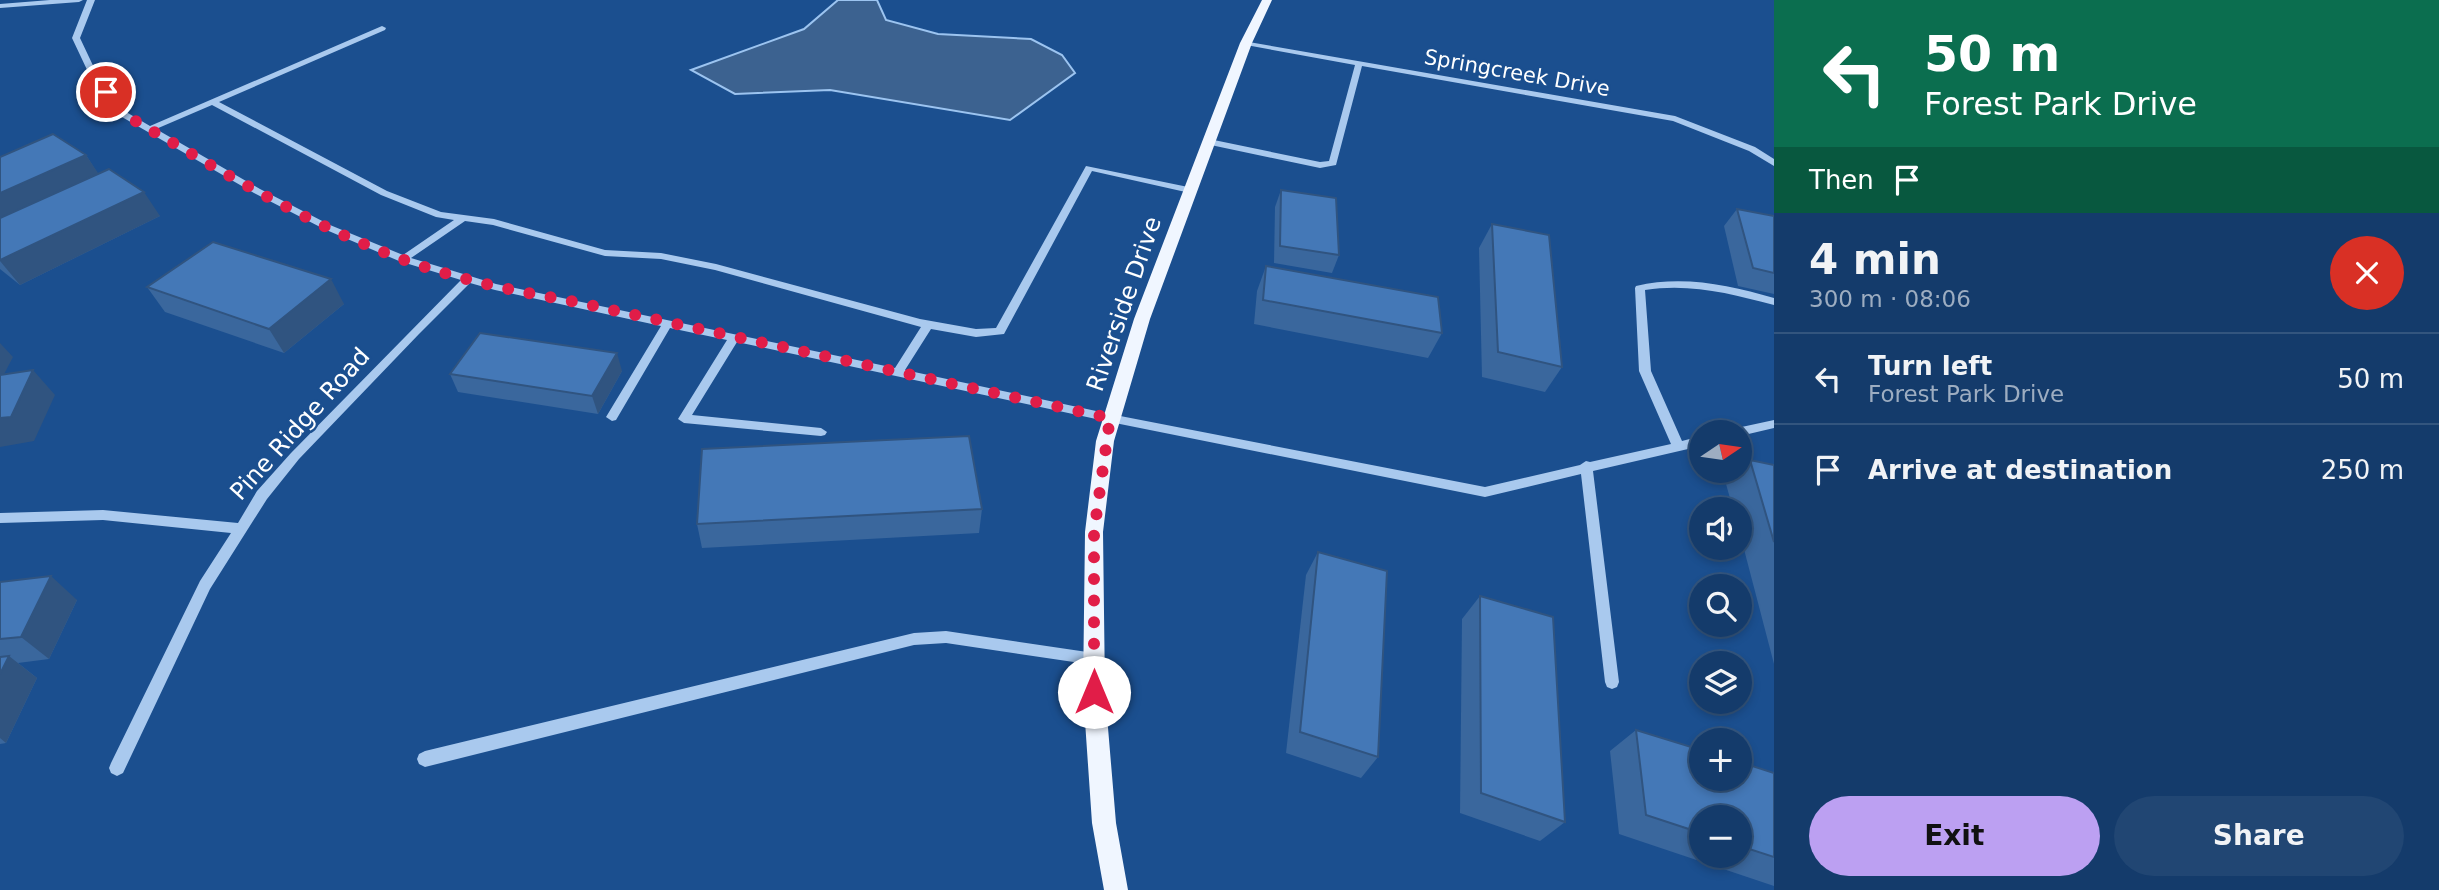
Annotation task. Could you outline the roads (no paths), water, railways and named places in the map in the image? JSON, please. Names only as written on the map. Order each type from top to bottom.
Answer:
[{"type":"main road","name":"Riverside Drive","points":[[1116,890],[1104,823],[1094,659],[1094,532],[1110,418],[1142,319],[1190,190],[1246,43],[1267,0]]},
{"type":"street","points":[[0,6],[79,0]]},
{"type":"street","points":[[91,0],[76,38],[93,74],[118,111],[257,191],[327,227],[403,259],[495,288],[1110,418],[1485,492],[1689,444]]},
{"type":"street","points":[[149,129],[382,28]]},
{"type":"street","name":"Springcreek Drive","points":[[1246,43],[1675,118],[1752,149],[1774,163]]},
{"type":"street","points":[[1209,142],[1320,165],[1333,163],[1359,63]]},
{"type":"street","points":[[212,102],[384,193],[439,215],[494,222],[605,253],[661,256],[716,267],[928,325],[976,333],[1000,331],[1089,168],[1190,190]]},
{"type":"street","name":"Pine Ridge Road","points":[[117,768],[205,584],[239,528],[295,456],[468,279]]},
{"type":"street","points":[[1678,446],[1645,371],[1640,288],[1669,282],[1715,285],[1774,302]]},
{"type":"street","points":[[612,417],[668,323]]},
{"type":"street","points":[[898,372],[928,325]]},
{"type":"street","points":[[735,337],[684,419],[821,432]]},
{"type":"street","points":[[1752,429],[1774,424]]},
{"type":"street","points":[[1586,466],[1612,682]]},
{"type":"street","points":[[0,518],[103,515],[239,528]]},
{"type":"street","points":[[425,759],[914,639],[946,637],[1094,659]]},
{"type":"lane","points":[[403,259],[463,218]]},
{"type":"water","points":[[838,0],[877,0],[886,20],[938,34],[1031,39],[1062,55],[1075,73],[1010,120],[830,90],[735,94],[691,70],[804,29]]}]
